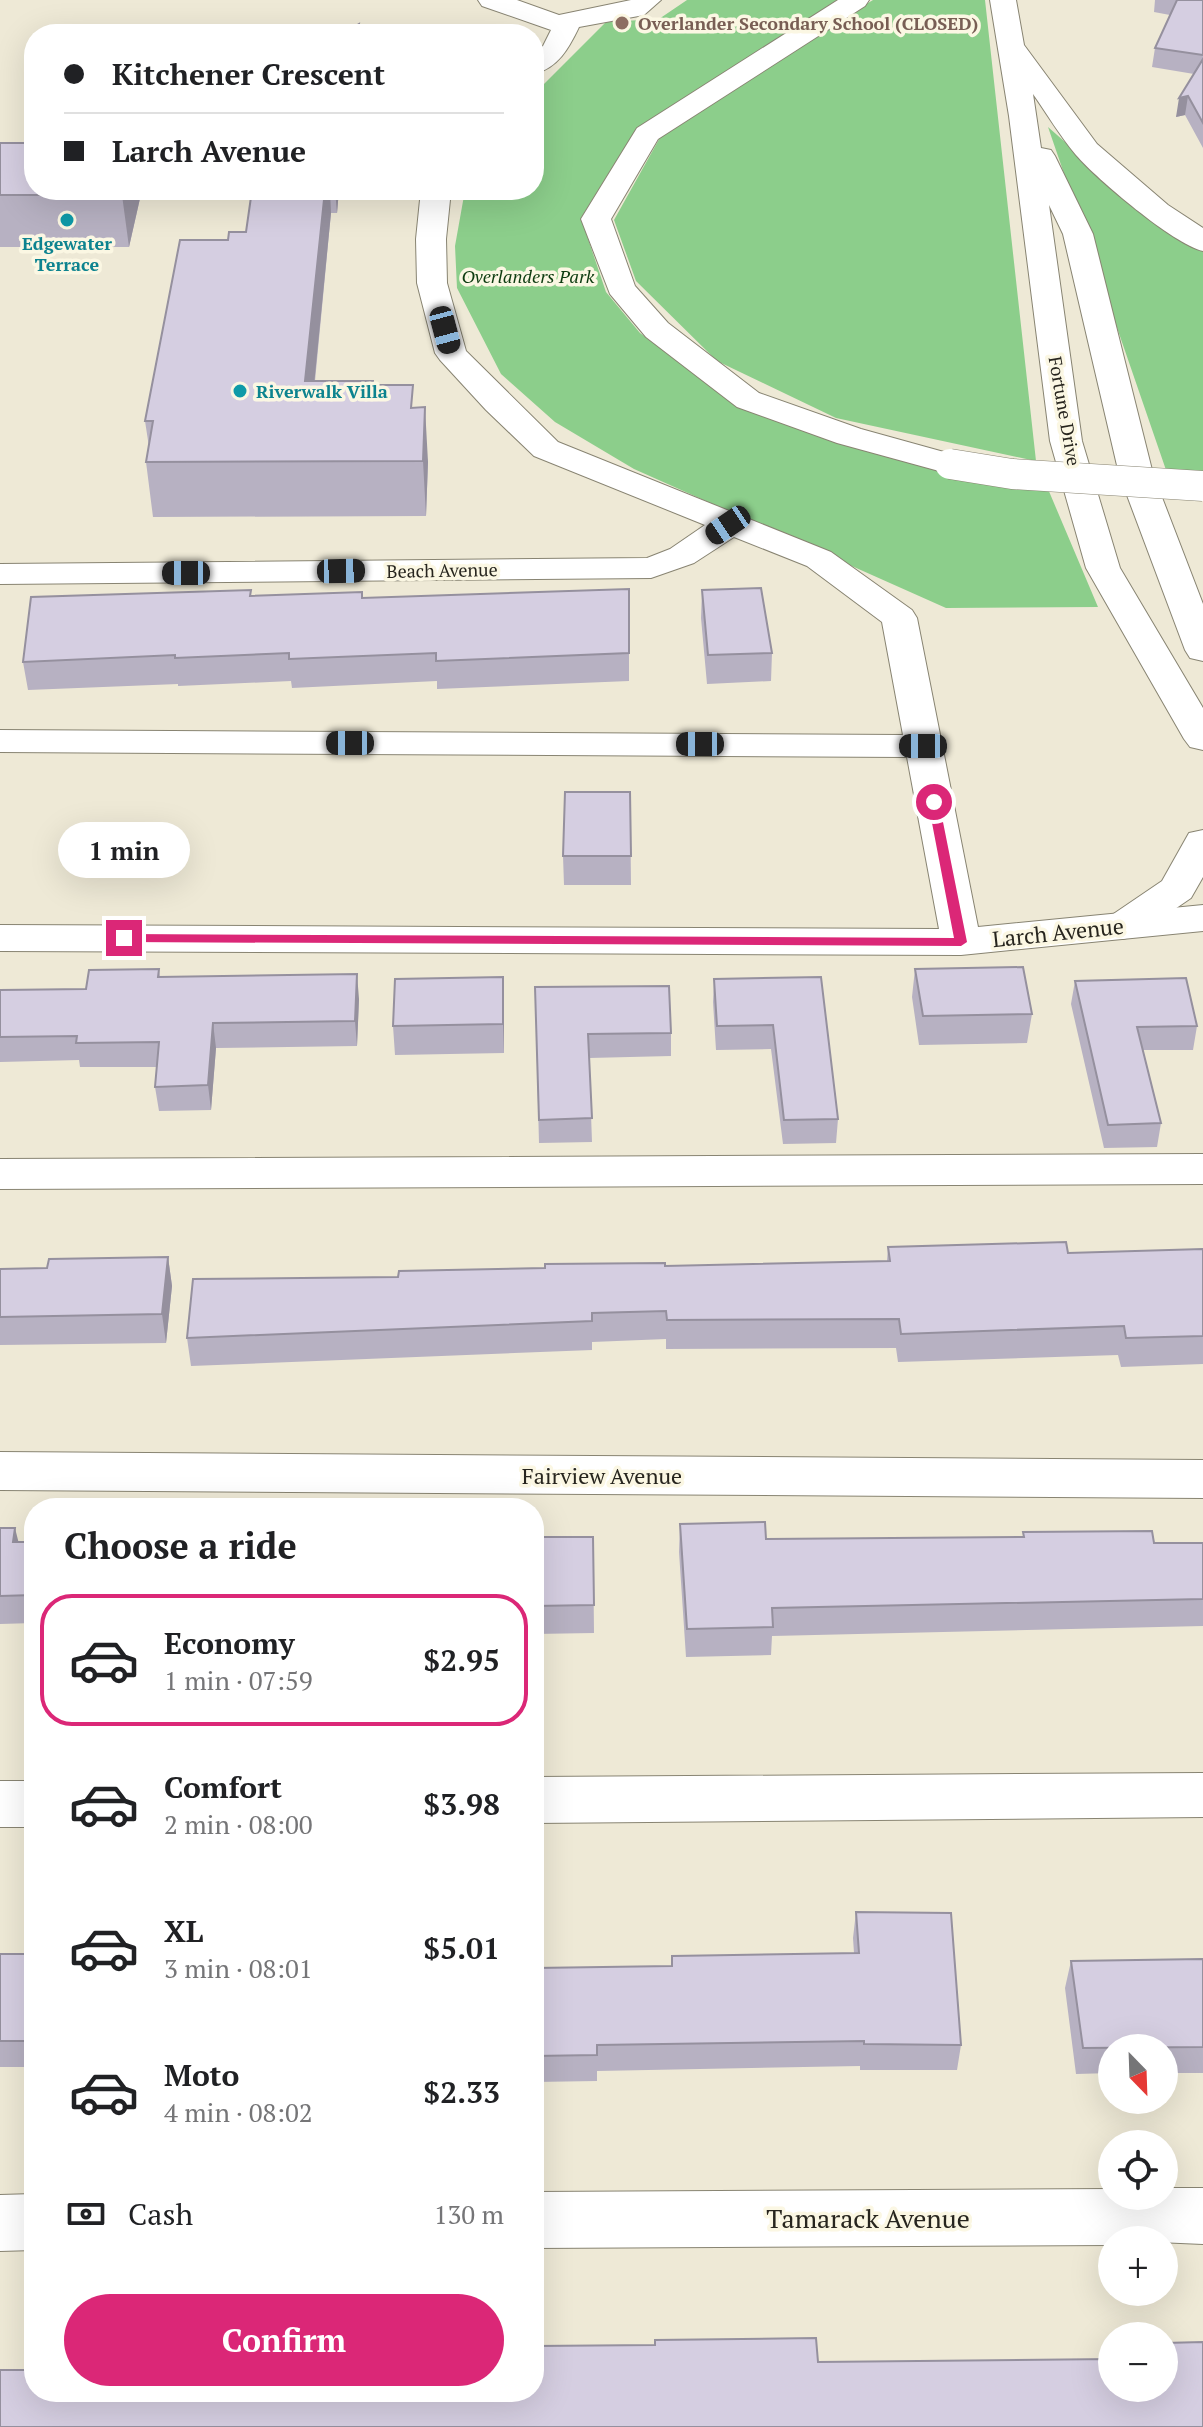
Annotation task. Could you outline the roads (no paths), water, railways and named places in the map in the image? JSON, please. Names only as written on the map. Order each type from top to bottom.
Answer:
[{"type":"main road","points":[[491,0],[531,5],[566,26],[554,50],[544,58]]},
{"type":"main road","points":[[557,23],[635,9],[648,0]]},
{"type":"main road","points":[[856,0],[647,134],[596,219],[621,288],[657,330],[748,400],[849,436],[950,464],[1012,474],[1203,486]]},
{"type":"main road","name":"Fortune Drive","points":[[1003,0],[1023,116],[1066,441],[1103,568],[1199,734]]},
{"type":"main road","points":[[1008,40],[1087,150],[1158,211],[1203,242]]},
{"type":"main road","name":"Fortune Drive","points":[[1023,116],[1078,234],[1136,474],[1203,652],[1199,734]]},
{"type":"main road","points":[[435,200],[431,239],[432,283],[451,353],[497,403],[546,449],[728,525],[819,559],[899,618],[961,942]]},
{"type":"main road","name":"Beach Avenue","points":[[0,574],[651,568],[682,556],[728,525]]},
{"type":"main road","points":[[0,741],[923,746]]},
{"type":"main road","points":[[1123,926],[1177,889],[1203,842]]},
{"type":"main road","name":"Larch Avenue","points":[[0,938],[961,942],[1203,918]]},
{"type":"main road","points":[[0,1174],[1203,1169]]},
{"type":"main road","name":"Fairview Avenue","points":[[0,1471],[1203,1479]]},
{"type":"main road","points":[[544,1800],[1203,1795]]},
{"type":"main road","points":[[0,1804],[24,1804]]},
{"type":"main road","name":"Tamarack Avenue","points":[[544,2220],[1203,2216]]},
{"type":"main road","points":[[0,2223],[24,2222]]},
{"type":"place","name":"Overlander Secondary School (CLOSED)","points":[[622,23]]},
{"type":"place","name":"Edgewater Terrace","points":[[67,220]]},
{"type":"place","name":"Riverwalk Villa","points":[[240,391]]},
{"type":"park label","name":"Overlanders Park","points":[[528,276]]}]
